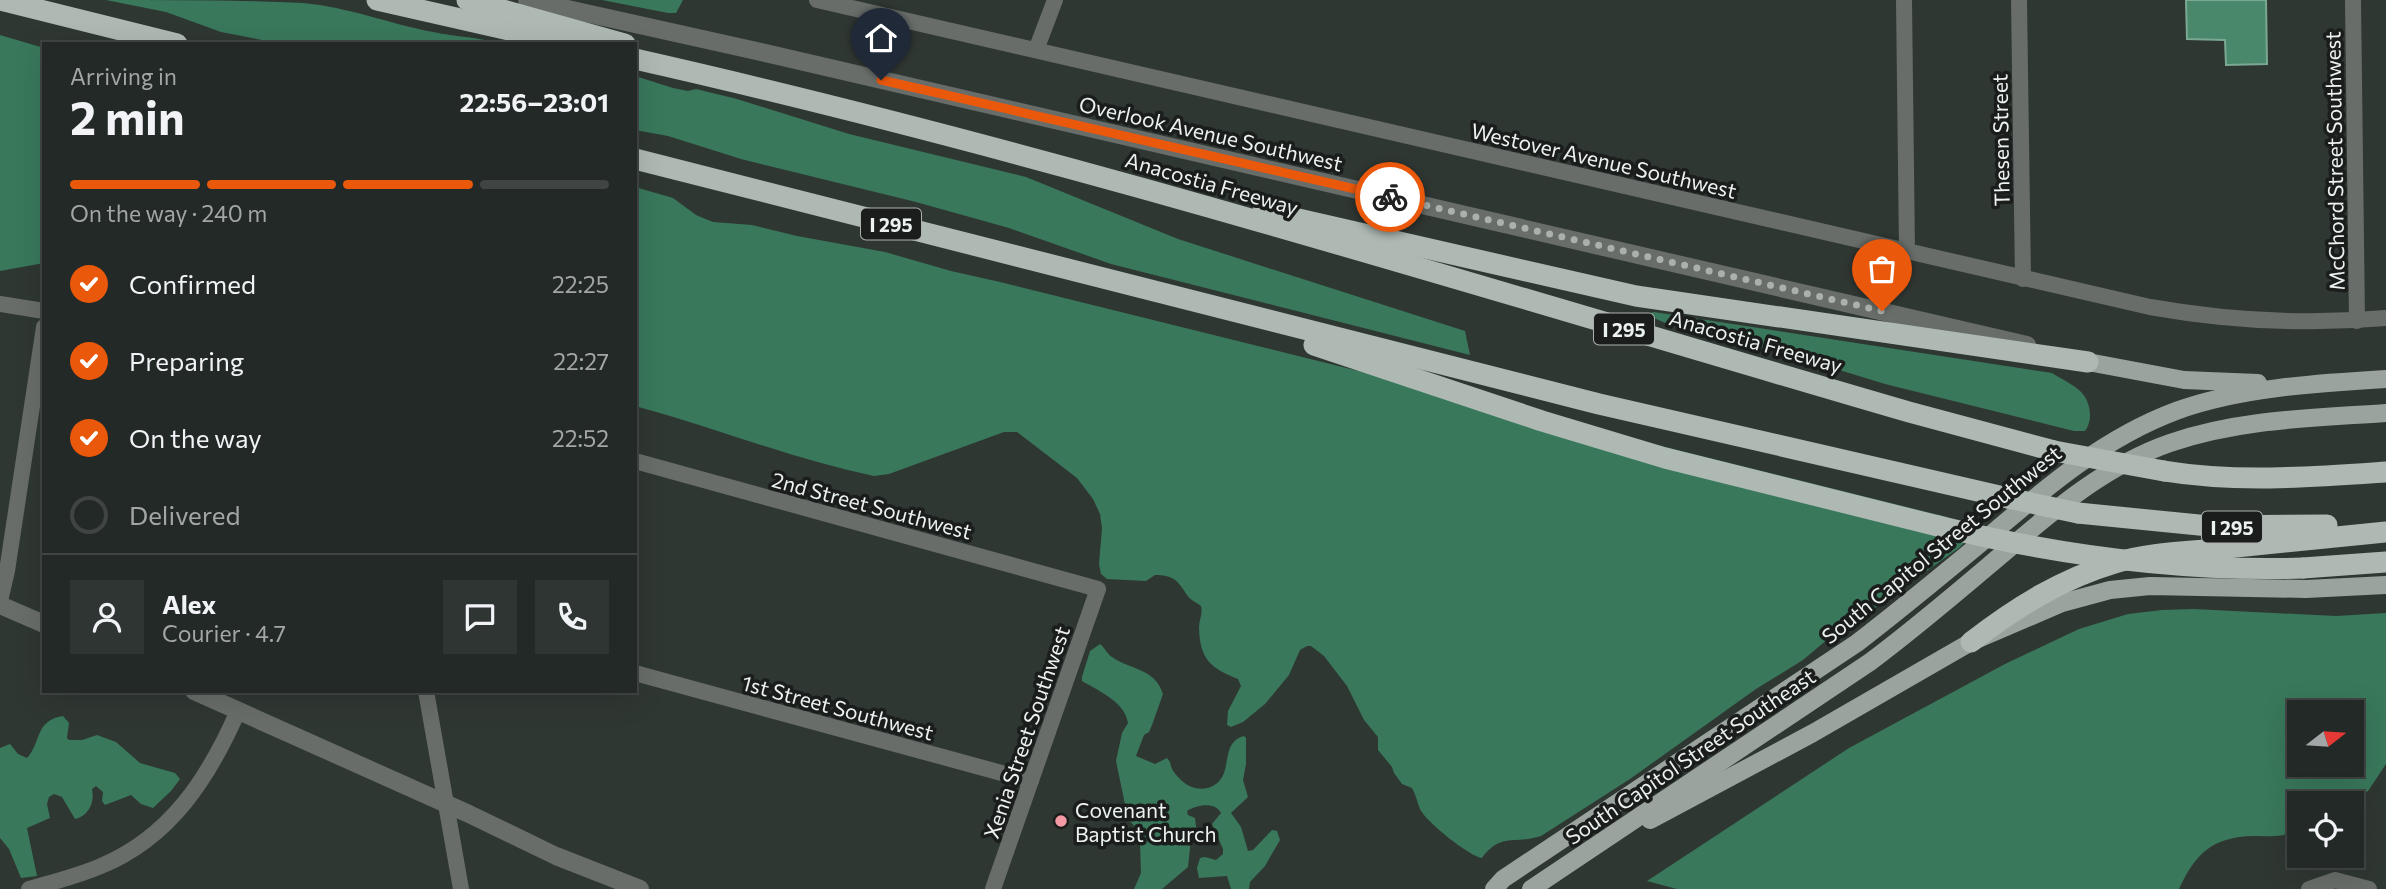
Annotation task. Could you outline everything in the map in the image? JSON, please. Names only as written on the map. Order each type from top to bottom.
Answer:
[{"type":"highway","points":[[0,0],[169,42]]},
{"type":"highway","points":[[377,0],[561,42]]},
{"type":"highway","points":[[467,0],[618,42]]},
{"type":"highway","points":[[637,48],[716,77]]},
{"type":"highway","name":"Anacostia Freeway","points":[[637,59],[994,146],[1909,412],[2054,451],[2164,471],[2270,478],[2386,472]]},
{"type":"highway","name":"I 295","points":[[637,160],[1651,416],[2078,513],[2234,527],[2386,520]]},
{"type":"highway","points":[[1195,204],[1276,213],[1625,294],[2088,362]]},
{"type":"highway","points":[[1146,288],[1236,324],[1348,355],[1582,434],[1706,470],[1938,526],[2021,544],[2106,558],[2227,568],[2303,568],[2386,562]]},
{"type":"highway","points":[[1971,642],[2045,592],[2118,562],[2165,554],[2386,532]]},
{"type":"main road","points":[[2088,362],[2204,382],[2332,382]]},
{"type":"main road","name":"South Capitol Street Southwest","points":[[1493,889],[1503,879],[1857,643],[2045,488],[2114,440],[2194,405],[2236,395],[2332,382],[2386,379]]},
{"type":"main road","name":"South Capitol Street Southeast","points":[[1531,889],[1870,662],[2050,513],[2112,471],[2168,444],[2210,432],[2283,420],[2386,412]]},
{"type":"main road","points":[[1605,840],[1686,802],[1971,642],[2062,603],[2125,588],[2176,585],[2306,589],[2386,585]]},
{"type":"street","name":"Overlook Avenue Southwest","points":[[527,0],[2010,340],[2088,362]]},
{"type":"street","name":"Westover Avenue Southwest","points":[[817,0],[2150,307],[2195,315],[2272,322],[2386,318]]},
{"type":"street","points":[[1036,50],[1055,0]]},
{"type":"street","points":[[1904,0],[1908,252]]},
{"type":"street","name":"Thesen Street","points":[[2019,0],[2023,279]]},
{"type":"street","name":"McChord Street Southwest","points":[[2353,0],[2357,321]]},
{"type":"street","points":[[0,304],[42,311]]},
{"type":"street","points":[[42,340],[0,603],[42,623]]},
{"type":"street","points":[[28,432],[42,438]]},
{"type":"street","name":"2nd Street Southwest","points":[[637,462],[1098,589]]},
{"type":"street","name":"Xenia Street Southwest","points":[[993,889],[1098,589]]},
{"type":"street","name":"1st Street Southwest","points":[[637,674],[1031,781]]},
{"type":"street","points":[[198,693],[446,803],[556,856],[640,889]]},
{"type":"street","points":[[426,693],[461,889]]},
{"type":"street","points":[[29,889],[102,866],[129,852],[157,831],[179,811],[200,784],[218,756],[238,711]]},
{"type":"street","points":[[2309,889],[2335,880],[2369,889]]},
{"type":"shaded area","points":[[106,0],[303,3],[336,8],[417,29],[494,42],[273,42],[221,32],[166,12]]},
{"type":"shaded area","points":[[602,0],[683,0],[676,13],[668,13]]},
{"type":"shaded area","points":[[2186,0],[2266,0],[2267,64],[2226,65],[2225,40],[2187,39]]},
{"type":"shaded area","points":[[0,35],[42,47],[42,263],[0,271]]},
{"type":"shaded area","points":[[637,77],[673,88],[688,91],[696,89],[737,99],[849,134],[1026,177],[1178,239],[1465,331],[1470,355],[1111,264],[1009,228],[741,159],[668,136],[637,130]]},
{"type":"shaded area","points":[[637,188],[673,198],[696,215],[713,222],[752,225],[885,252],[951,271],[1947,517],[1969,538],[1865,615],[1835,633],[1803,660],[1756,689],[1630,779],[1541,836],[1502,842],[1482,858],[1458,845],[1424,815],[1412,788],[1402,784],[1378,750],[1378,737],[1364,720],[1347,686],[1324,656],[1311,646],[1300,650],[1289,675],[1265,704],[1243,722],[1231,727],[1227,725],[1228,711],[1241,686],[1238,679],[1214,666],[1205,655],[1199,628],[1201,606],[1167,576],[1155,575],[1146,581],[1107,579],[1101,574],[1099,564],[1102,528],[1100,514],[1093,499],[1077,478],[1017,432],[1004,432],[889,474],[874,476],[814,461],[637,407]]},
{"type":"shaded area","points":[[1654,312],[2052,373],[2085,397],[2090,417],[2088,427],[2085,431],[2074,431],[1885,384],[1784,353],[1750,347],[1718,335],[1672,326],[1645,314]]},
{"type":"shaded area","points":[[2194,609],[2336,616],[2386,613],[2386,764],[2364,794],[2364,791],[2287,791],[2287,834],[2239,837],[2216,844],[2199,857],[2179,889],[1677,889],[1647,881],[1849,748],[2005,664],[2079,629],[2128,614]]},
{"type":"shaded area","points":[[1100,644],[1112,657],[1148,674],[1159,685],[1163,694],[1149,732],[1144,735],[1136,756],[1155,764],[1167,758],[1181,780],[1192,787],[1205,789],[1221,779],[1234,742],[1244,736],[1246,738],[1243,780],[1248,797],[1231,813],[1241,827],[1248,851],[1253,850],[1272,830],[1277,831],[1280,840],[1265,866],[1250,882],[1249,889],[1231,889],[1227,876],[1199,878],[1197,868],[1200,858],[1216,860],[1223,854],[1212,824],[1221,813],[1214,807],[1205,805],[1187,811],[1188,815],[1195,818],[1196,827],[1191,839],[1188,867],[1162,889],[1134,889],[1141,873],[1140,843],[1135,827],[1128,819],[1116,761],[1122,733],[1128,723],[1117,703],[1082,681],[1090,651]]},
{"type":"shaded area","points":[[63,716],[69,723],[69,740],[82,740],[97,735],[116,742],[140,763],[175,773],[180,779],[153,808],[141,804],[131,795],[105,805],[102,801],[103,792],[96,786],[92,789],[90,808],[75,819],[62,797],[54,794],[49,797],[47,804],[50,818],[27,828],[37,876],[21,878],[9,849],[0,838],[0,748],[10,744],[18,754],[27,758],[47,722]]},
{"type":"way so far","points":[[1390,197],[1882,311]]},
{"type":"place","name":"Covenant Baptist Church","points":[[1061,821]]},
{"type":"route","points":[[881,80],[1390,197]]}]
